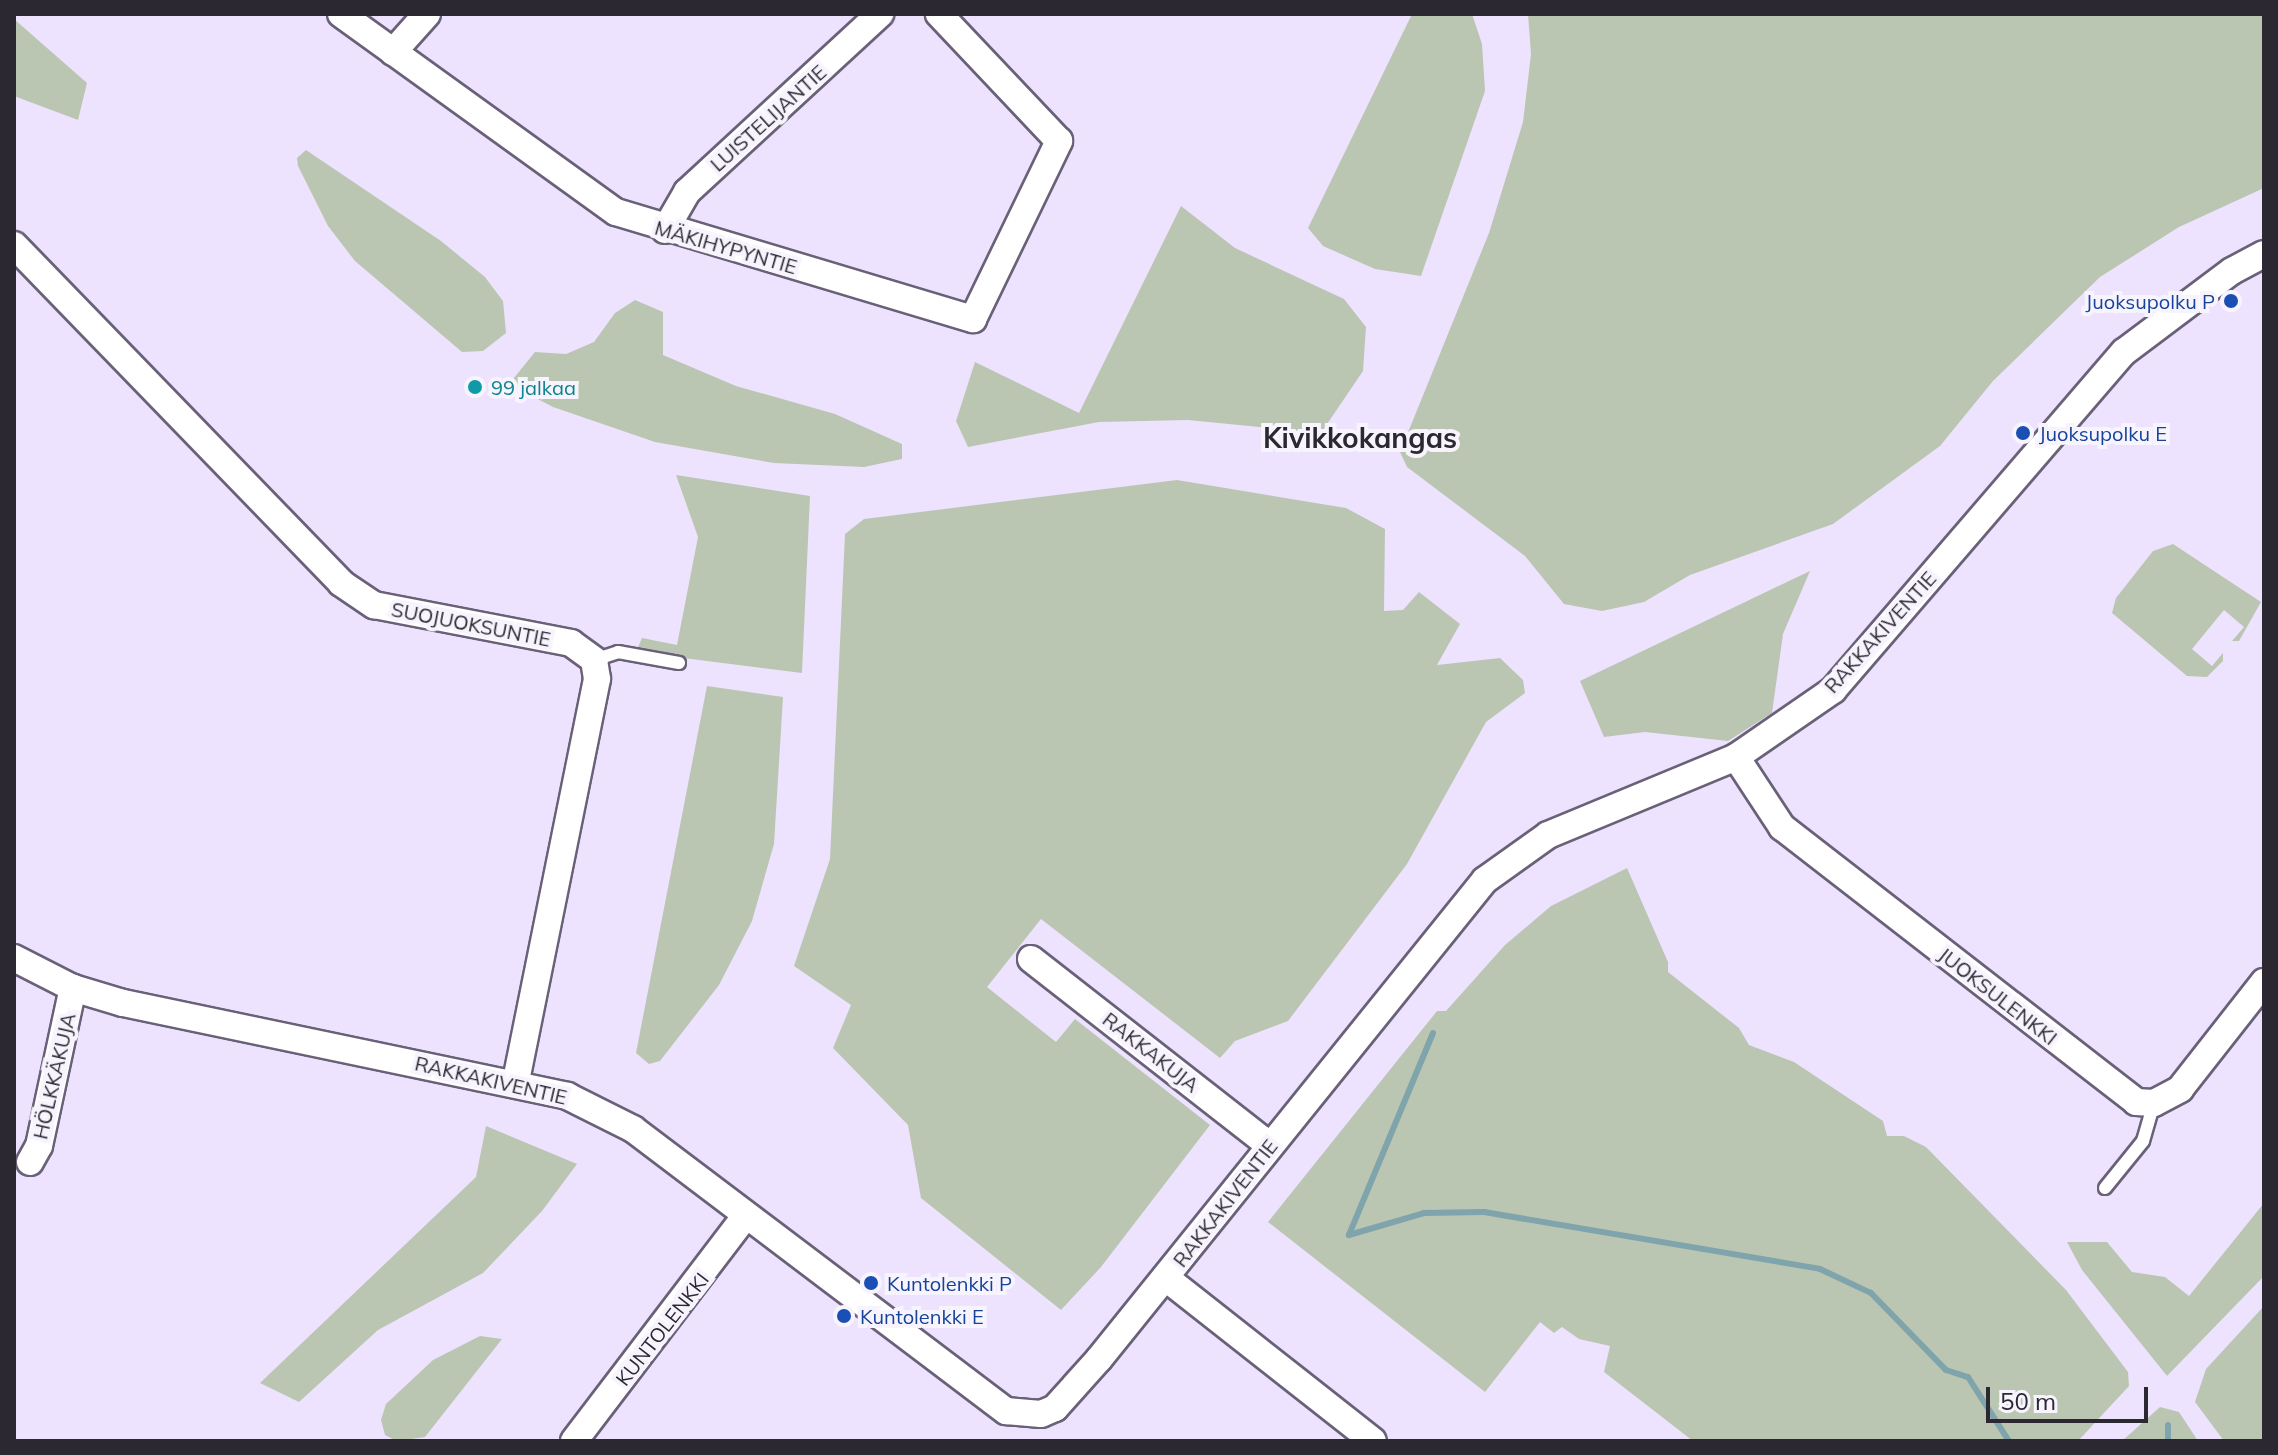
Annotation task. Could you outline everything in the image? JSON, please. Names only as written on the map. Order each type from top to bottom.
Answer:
[{"type":"street","name":"MÄKIHYPYNTIE","points":[[341,14],[596,199],[665,230],[973,319],[1059,141],[939,14]]},
{"type":"street","points":[[393,52],[427,14]]},
{"type":"street","name":"LUISTELIJANTIE","points":[[665,230],[687,192],[880,14]]},
{"type":"street","name":"SUOJUOKSUNTIE","points":[[14,245],[341,583],[374,605],[571,643],[594,660]]},
{"type":"street","name":"RAKKAKIVENTIE","points":[[14,958],[73,988],[123,1003],[516,1082],[567,1096],[633,1129],[963,1382],[1022,1416],[1055,1408],[1166,1278],[1485,880],[1548,835],[1736,757],[1833,690],[2124,352],[2232,271],[2264,254]]},
{"type":"street","points":[[516,1082],[597,679],[594,660]]},
{"type":"street","name":"JUOKSULENKKI","points":[[1736,757],[1782,827],[2127,1098],[2154,1103]]},
{"type":"street","name":"RAKKAKUJA","points":[[1031,959],[1270,1146]]},
{"type":"street","points":[[2154,1103],[2180,1089],[2264,982]]},
{"type":"street","name":"HÖLKKÄKUJA","points":[[30,1162],[42,1136],[73,988]]},
{"type":"street","name":"KUNTOLENKKI","points":[[574,1441],[746,1215]]},
{"type":"street","points":[[1166,1278],[1373,1441]]},
{"type":"lane","points":[[594,660],[618,652],[679,663]]},
{"type":"lane","points":[[2105,1188],[2143,1141],[2154,1103]]},
{"type":"green space","points":[[1412,14],[1472,14],[1482,44],[1485,91],[1421,276],[1375,269],[1323,246],[1308,228]]},
{"type":"green space","points":[[1528,14],[2264,14],[2264,188],[2179,227],[2100,277],[1993,381],[1940,446],[1833,524],[1690,575],[1644,602],[1602,611],[1564,604],[1525,556],[1407,467],[1400,452],[1489,233],[1523,122],[1531,54]]},
{"type":"green space","points":[[14,19],[87,83],[78,120],[14,96]]},
{"type":"green space","points":[[306,150],[441,241],[485,277],[503,301],[506,333],[483,351],[462,352],[355,261],[328,226],[298,166],[297,158]]},
{"type":"green space","points":[[1181,206],[1235,248],[1344,299],[1366,327],[1363,371],[1321,433],[1188,420],[1099,422],[968,447],[956,421],[975,362],[1079,413]]},
{"type":"green space","points":[[635,300],[663,312],[663,355],[736,386],[835,414],[902,444],[902,459],[864,467],[774,463],[655,442],[553,407],[509,384],[535,352],[566,354],[594,342],[615,313]]},
{"type":"green space","points":[[676,475],[810,496],[802,673],[636,652],[642,638],[677,645],[698,537]]},
{"type":"green space","points":[[1177,480],[1346,508],[1385,529],[1384,611],[1403,610],[1419,592],[1460,624],[1437,665],[1500,658],[1523,680],[1525,693],[1486,722],[1407,864],[1288,1021],[1235,1041],[1220,1058],[1041,919],[987,987],[1056,1042],[1075,1019],[1210,1125],[1101,1267],[1061,1310],[921,1198],[908,1125],[833,1048],[851,1005],[794,966],[830,859],[845,534],[864,519]]},
{"type":"green space","points":[[2173,544],[2261,602],[2239,641],[2232,641],[2244,627],[2224,610],[2192,649],[2212,666],[2223,653],[2223,661],[2207,677],[2187,676],[2112,613],[2116,598],[2153,551]]},
{"type":"green space","points":[[1810,571],[1783,634],[1772,713],[1728,741],[1645,732],[1604,737],[1580,681]]},
{"type":"green space","points":[[707,686],[783,697],[774,844],[752,921],[719,985],[660,1061],[649,1064],[636,1053]]},
{"type":"green space","points":[[1627,868],[1668,962],[1668,972],[1739,1028],[1749,1045],[1794,1062],[1883,1121],[1887,1136],[1904,1136],[1926,1147],[2066,1290],[2128,1372],[2129,1386],[2078,1441],[1693,1441],[1604,1372],[1610,1346],[1579,1339],[1562,1327],[1554,1333],[1540,1322],[1485,1392],[1268,1222],[1437,1011],[1446,1011],[1505,945],[1551,906]]},
{"type":"green space","points":[[486,1126],[577,1164],[542,1211],[483,1273],[378,1330],[299,1402],[260,1383],[476,1177]]},
{"type":"green space","points":[[2264,1203],[2264,1276],[2167,1376],[2082,1270],[2067,1242],[2107,1242],[2132,1272],[2165,1277],[2189,1296]]},
{"type":"green space","points":[[2264,1306],[2264,1441],[2224,1441],[2195,1402],[2206,1369]]},
{"type":"green space","points":[[480,1336],[502,1339],[425,1437],[397,1441],[385,1435],[381,1420],[386,1404],[433,1360]]},
{"type":"green space","points":[[2160,1407],[2179,1412],[2198,1441],[2122,1441]]},
{"type":"waterway","points":[[1433,1033],[1349,1235],[1424,1213],[1484,1212],[1820,1269],[1871,1293],[1946,1370],[1968,1377],[2009,1441]]},
{"type":"waterway","points":[[2168,1425],[2168,1441]]},
{"type":"place","name":"Juoksupolku P","points":[[2231,301]]},
{"type":"place","name":"99 jalkaa","points":[[475,387]]},
{"type":"place","name":"Juoksupolku E","points":[[2023,433]]},
{"type":"place","name":"Kuntolenkki P","points":[[871,1283]]},
{"type":"place","name":"Kuntolenkki E","points":[[844,1316]]},
{"type":"district","name":"Kivikkokangas","points":[[1360,438]]}]
